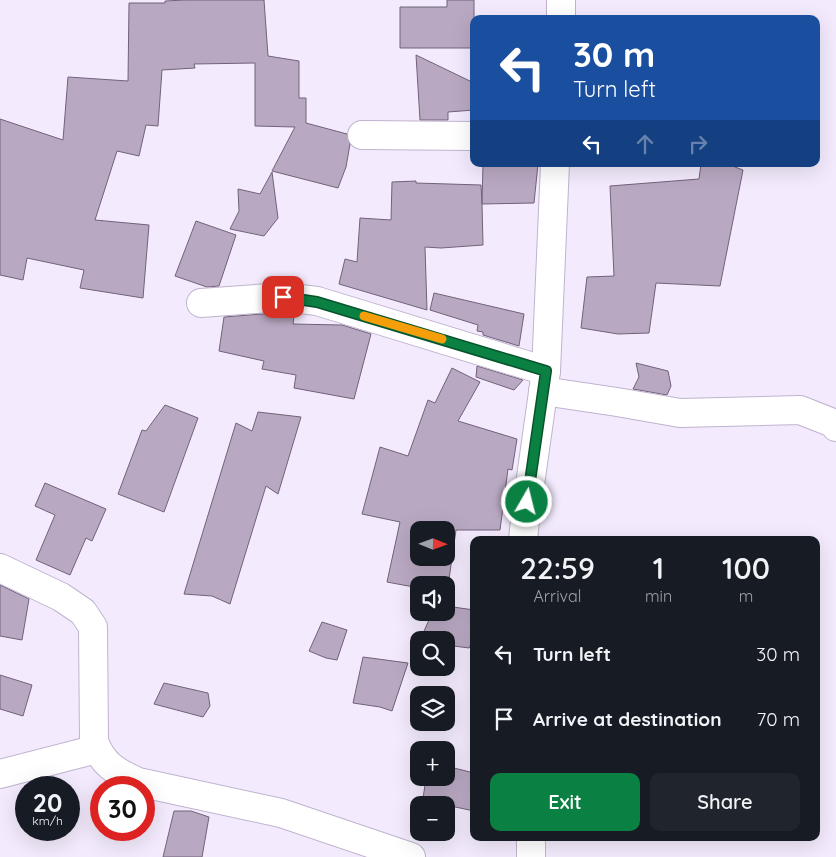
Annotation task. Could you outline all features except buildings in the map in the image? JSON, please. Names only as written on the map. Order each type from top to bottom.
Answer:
[{"type":"street","points":[[561,0],[561,15]]},
{"type":"street","points":[[362,135],[470,136]]},
{"type":"street","points":[[524,536],[544,381],[555,167]]},
{"type":"street","points":[[201,303],[283,297],[317,302],[544,381],[618,402],[680,413],[800,410],[833,423],[836,427]]},
{"type":"street","points":[[0,568],[61,597],[83,612],[94,627],[94,740],[100,756],[118,773],[138,782],[281,813],[411,857]]},
{"type":"street","points":[[0,774],[97,749]]},
{"type":"street","points":[[531,841],[531,857]]},
{"type":"slow traffic","points":[[364,316],[442,339]]},
{"type":"route","points":[[283,297],[317,302],[546,371],[527,502]]}]
